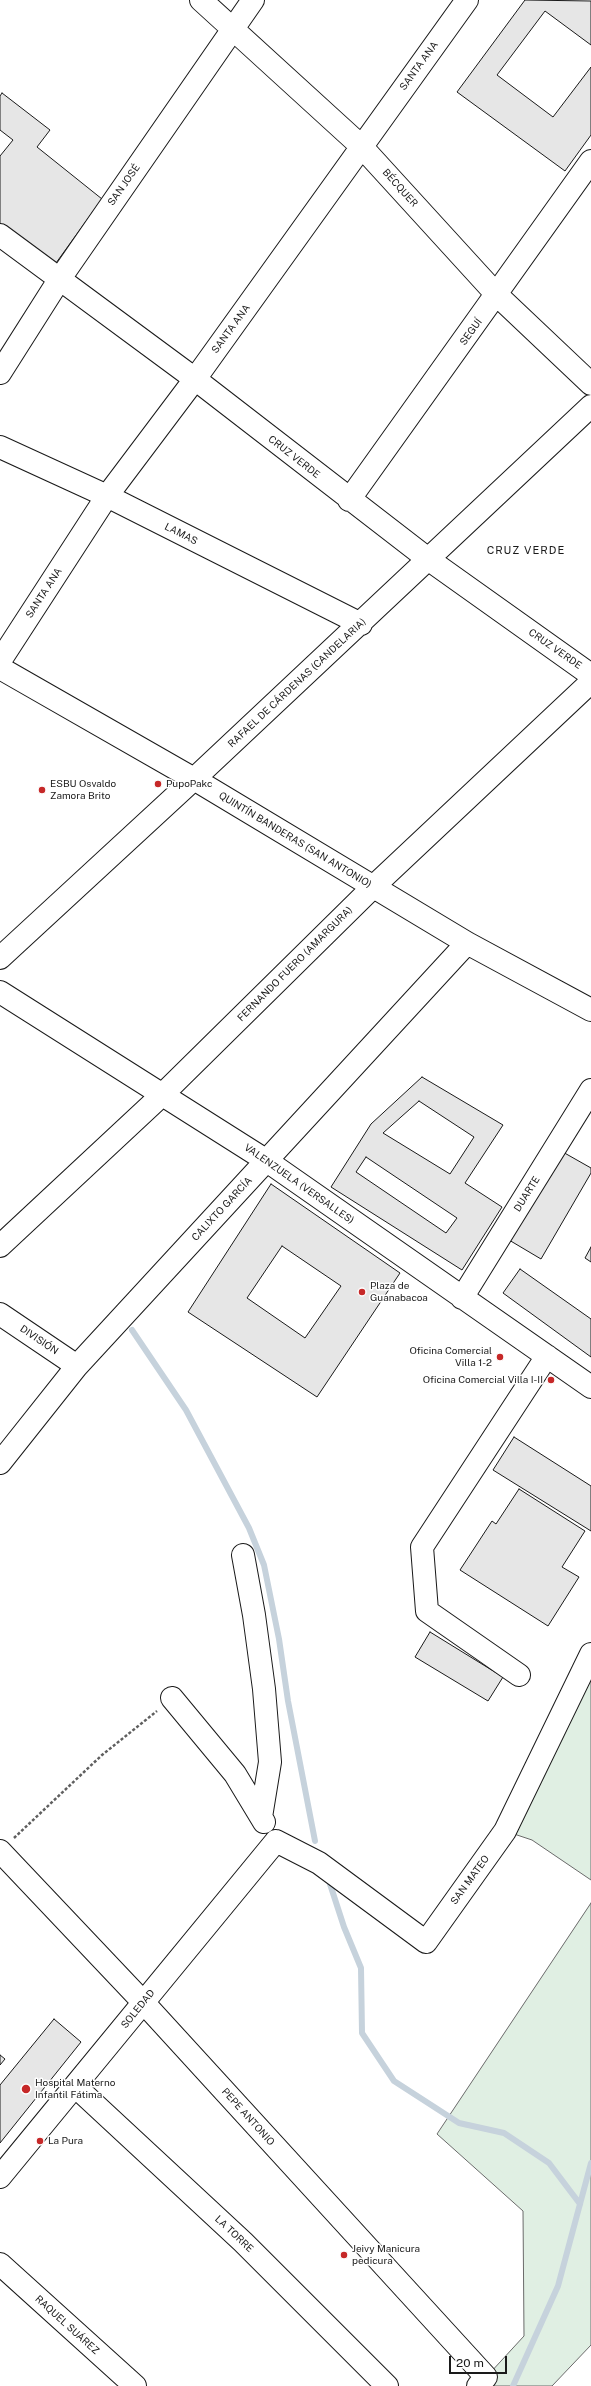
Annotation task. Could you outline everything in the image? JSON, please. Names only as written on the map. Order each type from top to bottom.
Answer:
[{"type":"street","name":"BÉCQUER","points":[[200,0],[361,146],[497,295],[591,384]]},
{"type":"street","name":"SAN JOSÉ","points":[[0,373],[59,280],[253,0]]},
{"type":"street","name":"SANTA ANA","points":[[0,661],[107,496],[195,379],[467,0]]},
{"type":"street","name":"SEGUÍ","points":[[349,500],[591,162]]},
{"type":"street","name":"CRUZ VERDE","points":[[0,235],[195,379],[349,500],[428,559],[591,675]]},
{"type":"street","name":"RAFAEL DE CÁRDENAS (CANDELARIA)","points":[[0,958],[361,624],[591,406]]},
{"type":"street","name":"LAMAS","points":[[0,447],[107,496],[361,624]]},
{"type":"street","name":"QUINTÍN BANDERAS (SAN ANTONIO)","points":[[0,668],[194,779],[467,943],[591,1010]]},
{"type":"street","name":"FERNANDO FUERO (AMARGURA)","points":[[0,1246],[163,1094],[373,887],[591,682]]},
{"type":"street","name":"CALIXTO GARCÍA","points":[[0,1463],[77,1366],[467,943]]},
{"type":"street","name":"VALENZUELA (VERSALLES)","points":[[0,992],[267,1161],[591,1387]]},
{"type":"street","name":"DUARTE","points":[[462,1298],[591,1090]]},
{"type":"street","name":"DIVISIÓN","points":[[0,1314],[77,1366]]},
{"type":"street","points":[[518,1675],[427,1610],[422,1547],[547,1356]]},
{"type":"street","points":[[243,1555],[254,1615],[264,1689],[270,1762],[261,1817]]},
{"type":"street","name":"SAN MATEO","points":[[276,1841],[319,1863],[426,1942],[505,1831],[591,1654]]},
{"type":"street","points":[[172,1698],[235,1774],[276,1841]]},
{"type":"street","name":"SOLEDAD","points":[[0,2177],[76,2087],[143,2002],[276,1841]]},
{"type":"street","name":"PEPE ANTONIO","points":[[6,1845],[143,2002],[486,2377],[478,2386]]},
{"type":"street","name":"LA TORRE","points":[[76,2087],[243,2242],[387,2386]]},
{"type":"street","name":"RAQUEL SUÁREZ","points":[[0,2264],[135,2386]]},
{"type":"path","points":[[6,1845],[102,1756],[172,1698]]},
{"type":"green space","points":[[591,1654],[591,1880],[532,1840],[505,1831]]},
{"type":"green space","points":[[591,1903],[591,2345],[552,2386],[478,2386],[524,2336],[523,2211],[437,2134]]},
{"type":"building","points":[[525,0],[591,1],[591,45],[545,11],[497,75],[553,117],[591,67],[591,135],[565,171],[457,92]]},
{"type":"building","points":[[2,93],[50,130],[37,147],[102,199],[51,270],[0,230],[0,156],[13,140],[0,130],[0,96]]},
{"type":"building","points":[[422,1077],[503,1125],[465,1183],[502,1207],[462,1270],[331,1187],[371,1124]],"holes":[[[419,1101],[474,1137],[450,1174],[383,1133]],[[366,1157],[457,1218],[446,1233],[356,1172]]]},
{"type":"building","points":[[561,1151],[591,1168],[591,1173],[541,1259],[509,1240]]},
{"type":"building","name":"Plaza de Guanabacoa","points":[[271,1184],[400,1273],[317,1397],[188,1312]],"holes":[[[282,1246],[341,1286],[305,1338],[247,1298]]]},
{"type":"building","points":[[591,1247],[591,1262],[585,1258]]},
{"type":"building","points":[[520,1269],[591,1319],[591,1357],[503,1293]]},
{"type":"building","points":[[514,1437],[591,1486],[591,1531],[493,1470]]},
{"type":"building","points":[[519,1489],[585,1531],[562,1567],[579,1577],[548,1626],[460,1570],[492,1521],[496,1524]]},
{"type":"building","points":[[430,1632],[503,1677],[488,1701],[415,1657]]},
{"type":"building","points":[[54,2019],[81,2042],[0,2143],[0,2085]]},
{"type":"building","points":[[0,2055],[5,2059],[0,2065]]},
{"type":"waterway","points":[[132,1330],[186,1410],[249,1528],[264,1565],[279,1639],[288,1701],[315,1841]]},
{"type":"waterway","points":[[330,1884],[344,1927],[361,1968],[362,2033],[394,2081],[459,2123],[504,2133],[549,2163],[580,2204]]},
{"type":"waterway","points":[[513,2386],[558,2286],[591,2163]]},
{"type":"place","name":"PupoPakc","points":[[158,784]]},
{"type":"place","name":"ESBU Osvaldo Zamora Brito","points":[[42,790]]},
{"type":"place","name":"Plaza de Guanabacoa","points":[[362,1292]]},
{"type":"place","name":"Oficina Comercial Villa 1-2","points":[[500,1357]]},
{"type":"place","name":"Oficina Comercial Villa I-II","points":[[551,1380]]},
{"type":"place","name":"Hospital Materno Infantil Fátima","points":[[26,2089]]},
{"type":"place","name":"La Pura","points":[[40,2141]]},
{"type":"place","name":"Jeivy Manicura pedicura","points":[[344,2255]]},
{"type":"district","name":"CRUZ VERDE","points":[[526,551]]}]
